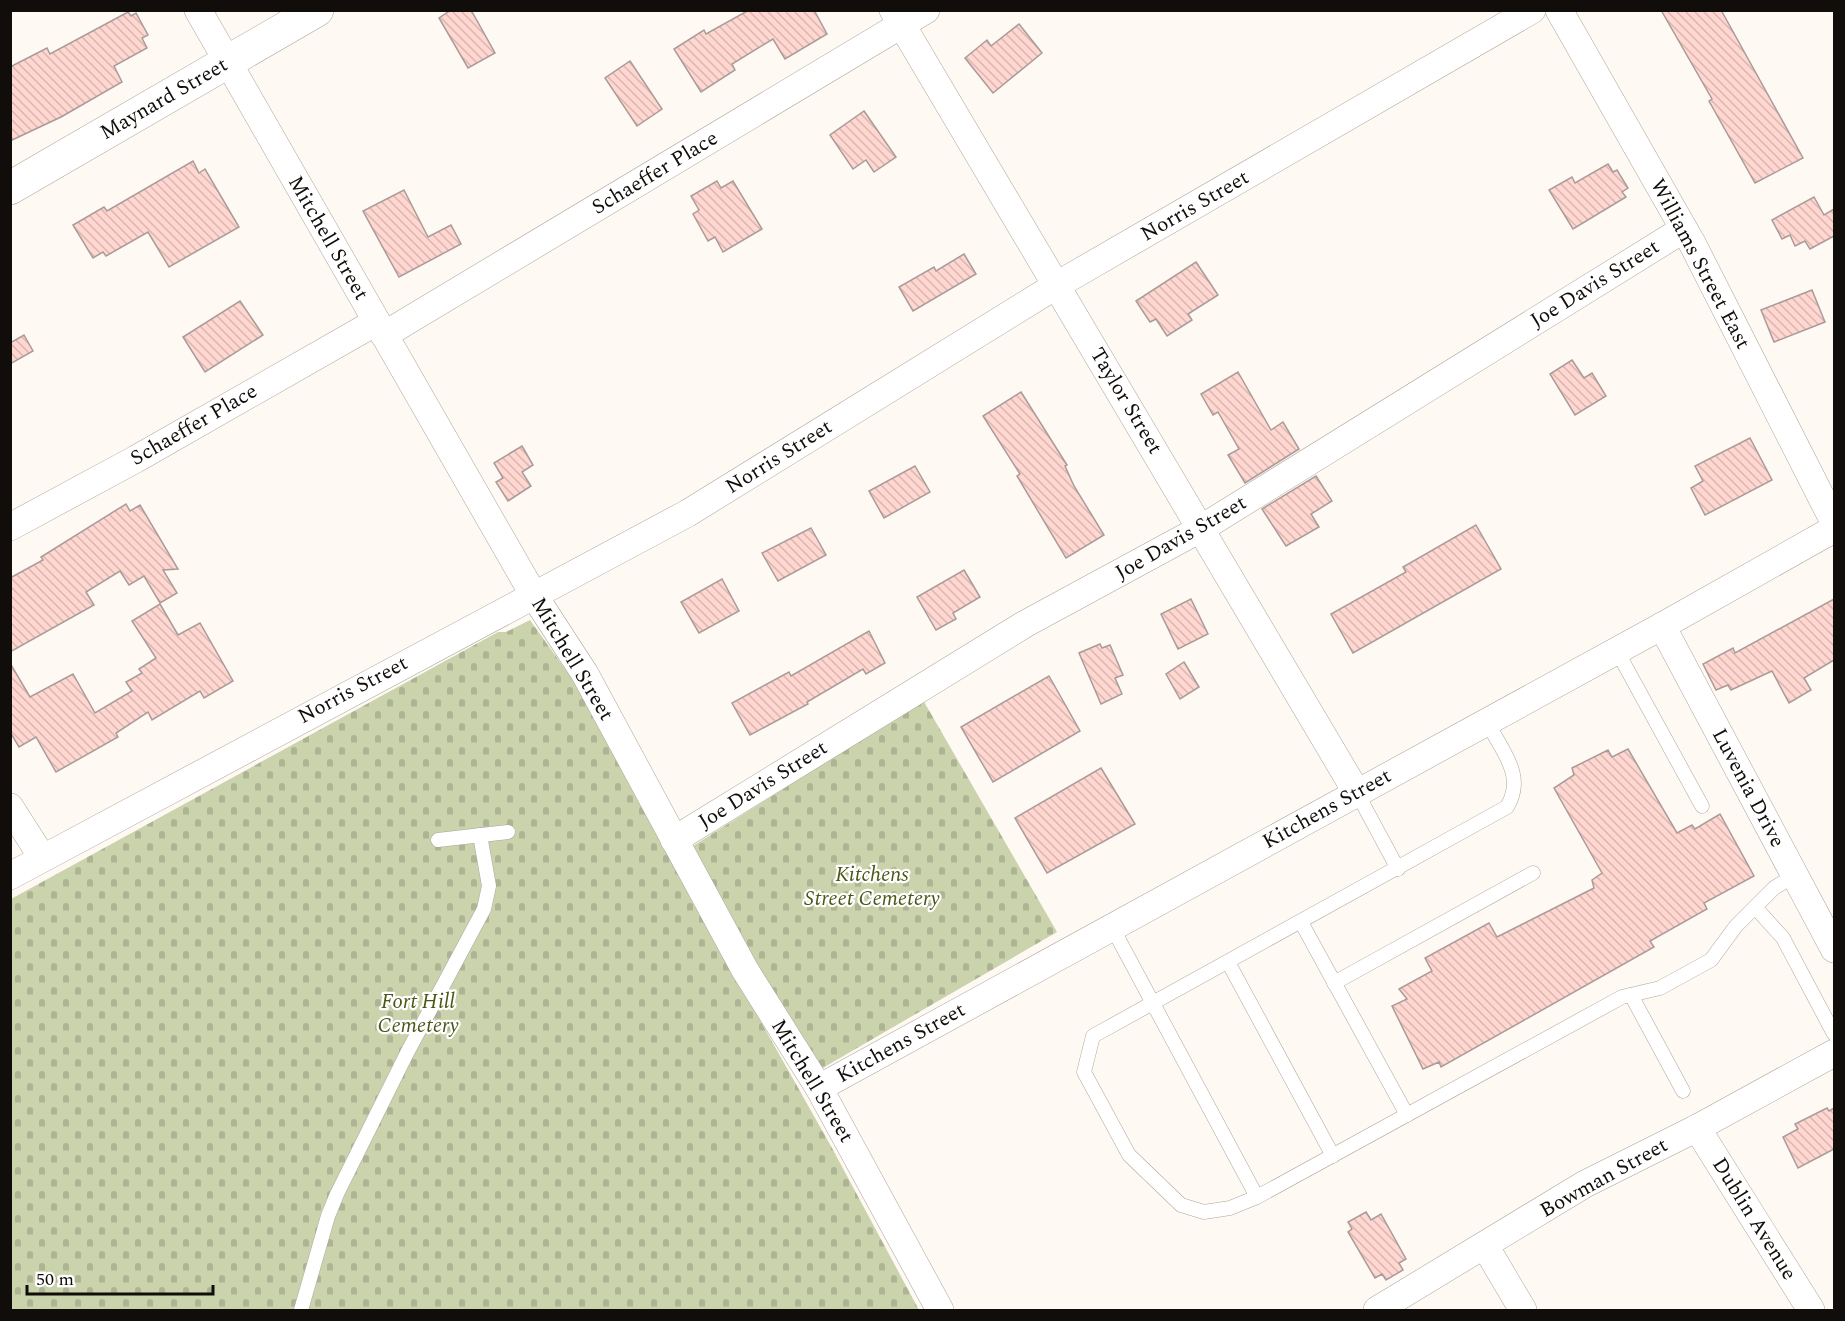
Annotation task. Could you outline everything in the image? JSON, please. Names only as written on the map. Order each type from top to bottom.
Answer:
[{"type":"street","name":"Mitchell Street","points":[[198,10],[532,594],[585,674],[745,970],[819,1088],[940,1311]]},
{"type":"street","name":"Maynard Street","points":[[10,188],[317,10]]},
{"type":"street","name":"Schaeffer Place","points":[[10,526],[380,328],[897,18],[926,10]]},
{"type":"street","name":"Norris Street","points":[[10,876],[532,594],[688,513],[1057,285],[1532,10]]},
{"type":"street","name":"Williams Street East","points":[[1559,10],[1684,229],[1834,522]]},
{"type":"street","name":"Taylor Street","points":[[897,18],[1202,528],[1357,793]]},
{"type":"street","name":"Joe Davis Street","points":[[674,840],[1025,624],[1202,528],[1684,229]]},
{"type":"street","name":"Kitchens Street","points":[[819,1088],[1617,651],[1834,529]]},
{"type":"street","name":"Luvenia Drive","points":[[1662,626],[1834,949]]},
{"type":"street","points":[[10,807],[42,857]]},
{"type":"street","name":"Bowman Street","points":[[1377,1311],[1585,1184],[1697,1128],[1834,1053]]},
{"type":"street","name":"Dublin Avenue","points":[[1697,1128],[1811,1311]]},
{"type":"street","points":[[1485,1246],[1522,1311]]},
{"type":"lane","points":[[1617,651],[1702,806]]},
{"type":"lane","points":[[1486,722],[1516,777],[1515,794],[1507,807],[1093,1036],[1084,1072],[1129,1155],[1181,1205],[1204,1212],[1230,1208],[1257,1197],[1622,997],[1660,988],[1711,960],[1736,926],[1774,888],[1795,875]]},
{"type":"lane","points":[[1357,793],[1398,869]]},
{"type":"lane","points":[[438,840],[508,832]]},
{"type":"lane","points":[[302,1311],[328,1216],[337,1194],[407,1053],[484,909],[489,886],[480,835]]},
{"type":"lane","points":[[1334,983],[1533,873]]},
{"type":"lane","points":[[1755,907],[1783,938],[1834,1034]]},
{"type":"lane","points":[[1301,922],[1407,1115]]},
{"type":"lane","points":[[1112,927],[1257,1197]]},
{"type":"lane","points":[[1228,962],[1333,1156]]},
{"type":"lane","points":[[1631,995],[1683,1091]]},
{"type":"green space","name":"Fort Hill Cemetery","points":[[530,620],[575,683],[919,1310],[11,1310],[11,899],[498,632],[506,632]]},
{"type":"green space","name":"Kitchens Street Cemetery","points":[[923,700],[1057,932],[821,1069],[716,904],[693,846]]},
{"type":"building","points":[[451,10],[471,10],[495,53],[468,68],[439,18]]},
{"type":"building","points":[[749,10],[814,10],[827,34],[785,59],[773,39],[732,64],[735,70],[701,92],[674,49],[704,30],[706,34]]},
{"type":"building","points":[[1661,10],[1721,10],[1803,158],[1755,183],[1709,101],[1712,99]]},
{"type":"building","points":[[128,12],[131,16],[136,13],[148,35],[142,38],[147,48],[114,66],[122,82],[61,117],[10,141],[10,67],[47,48],[50,54]]},
{"type":"building","points":[[1019,24],[1042,53],[993,93],[965,58],[987,40],[991,46]]},
{"type":"building","points":[[630,61],[662,109],[637,126],[605,78]]},
{"type":"building","points":[[864,111],[896,157],[874,172],[866,160],[853,169],[830,135]]},
{"type":"building","points":[[193,161],[199,173],[205,169],[239,227],[169,267],[148,232],[106,256],[103,252],[93,258],[73,225],[104,207],[107,211]]},
{"type":"building","points":[[1608,164],[1613,172],[1617,170],[1628,188],[1622,192],[1626,197],[1573,229],[1549,190],[1572,177],[1575,183]]},
{"type":"building","points":[[717,181],[721,188],[733,181],[762,229],[723,252],[715,237],[708,241],[693,214],[699,210],[691,196]]},
{"type":"building","points":[[404,190],[428,237],[451,225],[461,244],[399,277],[363,211]]},
{"type":"building","points":[[1814,197],[1824,215],[1834,209],[1834,236],[1810,249],[1805,241],[1795,246],[1790,235],[1782,239],[1772,220]]},
{"type":"building","points":[[964,254],[976,274],[913,311],[899,287],[934,267],[936,271]]},
{"type":"building","points":[[1196,262],[1218,295],[1188,314],[1192,320],[1167,336],[1156,319],[1150,322],[1136,301]]},
{"type":"building","points":[[1812,290],[1825,322],[1774,342],[1761,310]]},
{"type":"building","points":[[240,301],[263,335],[205,372],[183,337]]},
{"type":"building","points":[[24,335],[33,351],[10,364],[10,343]]},
{"type":"building","points":[[1572,360],[1584,378],[1592,373],[1606,396],[1575,415],[1550,374]]},
{"type":"building","points":[[1238,372],[1271,430],[1283,422],[1299,449],[1245,483],[1228,455],[1239,449],[1218,412],[1213,415],[1201,394]]},
{"type":"building","points":[[1021,392],[1067,465],[1065,466],[1074,486],[1104,535],[1066,558],[1017,476],[1020,474],[983,416]]},
{"type":"building","points":[[1750,438],[1772,480],[1705,515],[1691,488],[1703,481],[1695,466]]},
{"type":"building","points":[[522,446],[533,465],[522,472],[531,486],[508,501],[496,482],[503,478],[494,463]]},
{"type":"building","points":[[915,466],[930,492],[884,518],[869,491]]},
{"type":"building","points":[[1316,476],[1332,501],[1311,514],[1319,527],[1286,546],[1262,509]]},
{"type":"building","points":[[126,504],[130,511],[140,505],[178,569],[163,570],[177,593],[160,603],[144,576],[129,585],[120,571],[86,592],[94,605],[10,652],[10,578],[43,560],[41,557]]},
{"type":"building","points":[[1476,525],[1501,569],[1353,653],[1331,614],[1406,572],[1403,567]]},
{"type":"building","points":[[811,528],[826,555],[778,581],[762,553]]},
{"type":"building","points":[[964,570],[980,597],[953,613],[956,619],[936,630],[917,597]]},
{"type":"building","points":[[722,579],[739,611],[699,633],[681,602]]},
{"type":"building","points":[[1191,599],[1208,634],[1178,649],[1161,614]]},
{"type":"building","points":[[1834,599],[1834,660],[1804,678],[1811,690],[1789,703],[1772,671],[1731,690],[1728,685],[1716,690],[1703,664],[1733,648],[1735,653]]},
{"type":"building","points":[[160,604],[178,635],[200,623],[233,681],[204,698],[200,691],[152,720],[148,712],[116,733],[118,737],[56,772],[36,737],[19,747],[10,732],[10,663],[30,697],[73,674],[95,713],[132,691],[126,682],[142,673],[139,669],[156,658],[132,621]]},
{"type":"building","points":[[869,631],[885,663],[866,674],[863,669],[807,702],[808,704],[750,735],[732,703],[789,672],[791,676]]},
{"type":"building","points":[[1100,644],[1102,648],[1110,645],[1123,675],[1115,678],[1122,694],[1101,704],[1079,653]]},
{"type":"building","points":[[1184,662],[1199,687],[1180,699],[1166,674]]},
{"type":"building","points":[[1049,676],[1080,731],[993,782],[961,727]]},
{"type":"building","points":[[1628,749],[1677,833],[1692,825],[1695,829],[1720,814],[1754,876],[1704,903],[1707,909],[1650,941],[1654,947],[1441,1067],[1439,1062],[1423,1069],[1392,1006],[1407,999],[1399,989],[1432,971],[1425,958],[1489,923],[1497,937],[1594,888],[1592,880],[1602,873],[1554,788],[1574,775],[1572,768],[1608,750],[1612,757]]},
{"type":"building","points":[[1101,768],[1135,824],[1047,873],[1015,818]]},
{"type":"building","points":[[1827,1108],[1829,1111],[1834,1108],[1834,1149],[1798,1168],[1783,1137],[1798,1129],[1795,1124]]},
{"type":"building","points":[[1366,1212],[1371,1220],[1381,1214],[1406,1259],[1399,1263],[1403,1270],[1386,1280],[1382,1274],[1375,1278],[1348,1232],[1352,1229],[1348,1222]]}]
